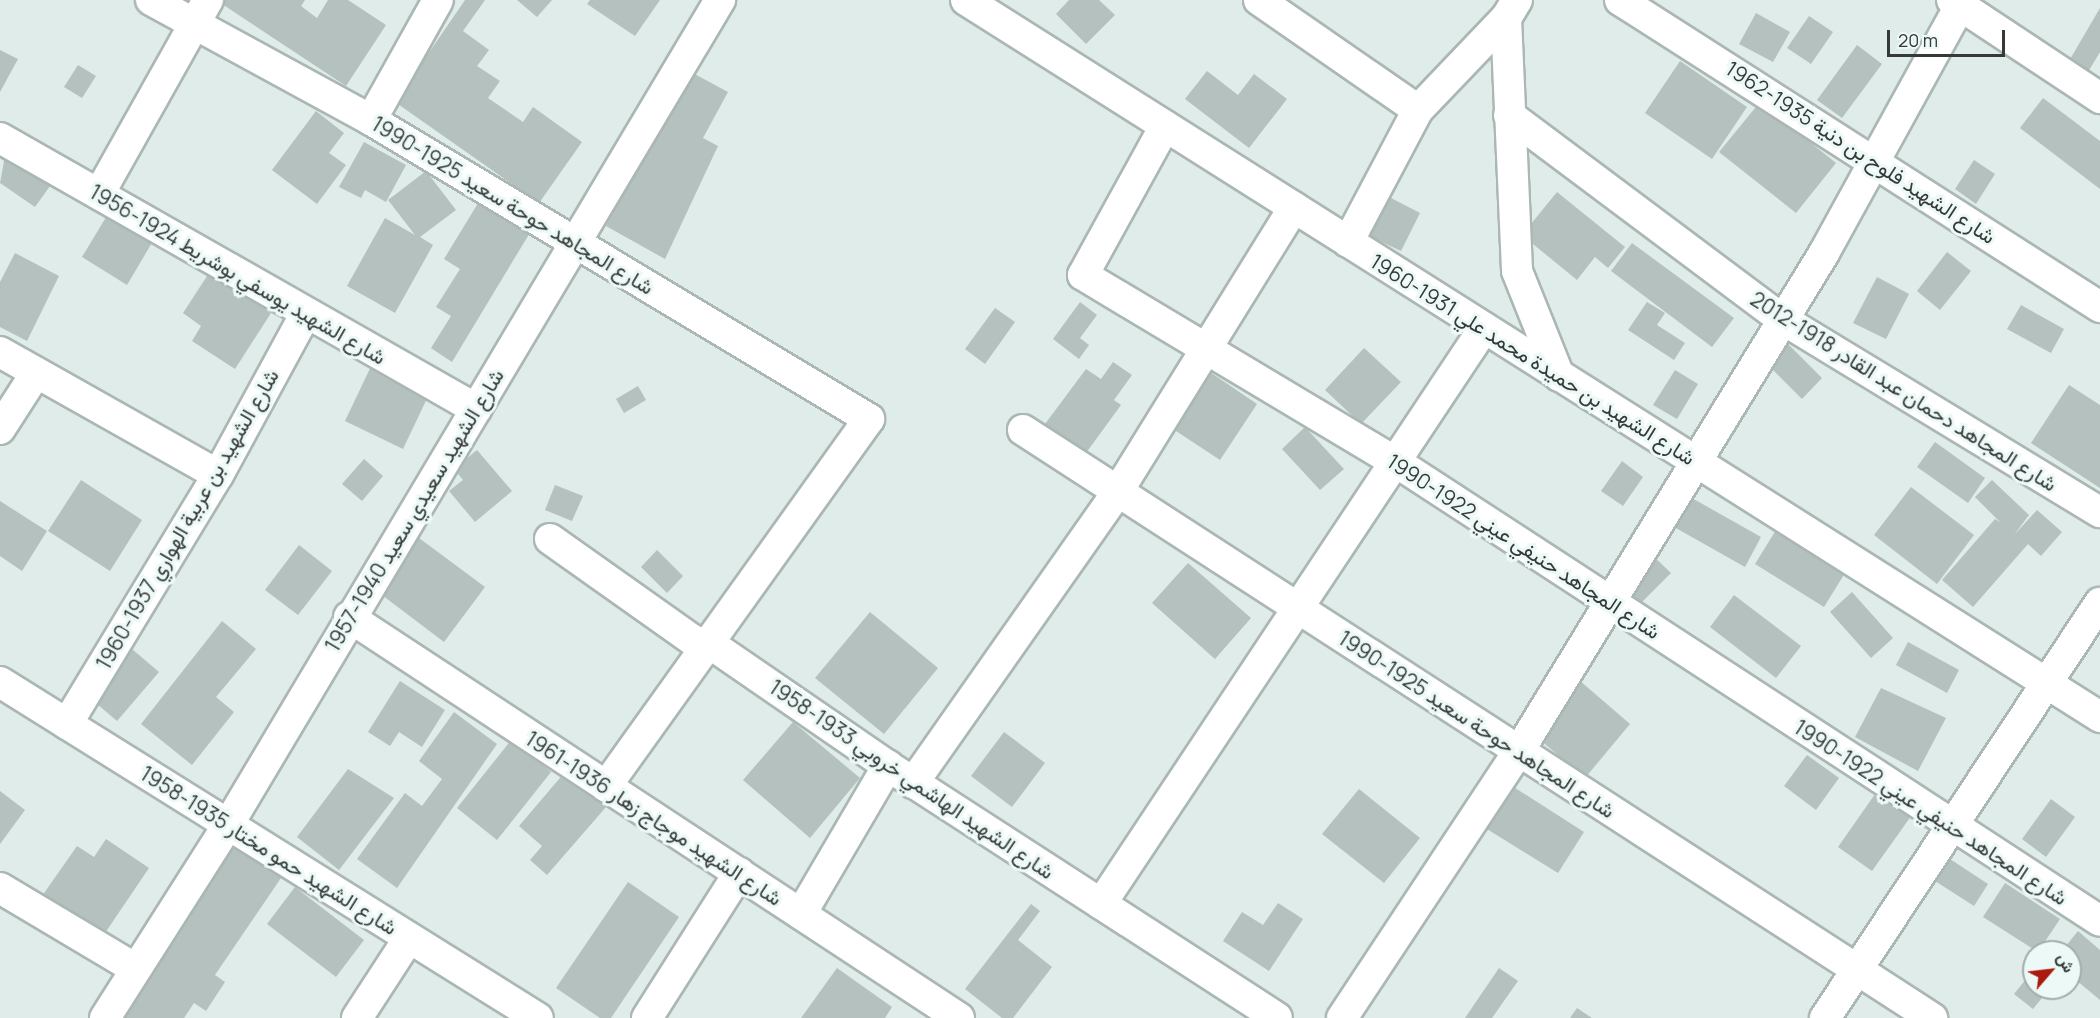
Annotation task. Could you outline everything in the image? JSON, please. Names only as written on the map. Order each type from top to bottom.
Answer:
[{"type":"street","name":"شارع المجاهد حوحة سعيد 1925-1990","points":[[151,0],[201,13],[371,120],[869,419],[709,643]]},
{"type":"street","points":[[371,120],[438,0]]},
{"type":"street","name":"شارع الشهيد سعيدي سعيد 1940-1957","points":[[105,1018],[228,825],[349,617],[476,409],[573,241],[720,0]]},
{"type":"street","name":"شارع الشهيد بن حميدة محمد علي 1931-1960","points":[[966,0],[2100,717]]},
{"type":"street","points":[[1259,0],[1418,110]]},
{"type":"street","name":"شارع الشهيد فلوح بن دنية 1935-1962","points":[[1620,0],[1875,159],[2100,307]]},
{"type":"street","points":[[1342,1018],[1519,751],[1782,319],[1875,159],[1958,2],[2100,98]]},
{"type":"street","points":[[1347,242],[1418,110],[1512,9]]},
{"type":"street","points":[[1512,9],[1509,115],[1517,271],[1559,376]]},
{"type":"street","points":[[99,194],[201,13]]},
{"type":"street","name":"شارع المجاهد دحمان عبد القادر 1918-2012","points":[[1509,115],[1782,319],[2100,512]]},
{"type":"street","name":"شارع المجاهد حنيفي عيني 1922-1990","points":[[1165,126],[1083,275],[1204,351],[1396,462],[2100,921]]},
{"type":"street","name":"شارع الشهيد يوسفي بوشريط 1924-1956","points":[[0,138],[476,409]]},
{"type":"street","points":[[913,783],[1118,491],[1294,207]]},
{"type":"street","name":"شارع الشهيد بن عربية الهواري 1937-1960","points":[[67,724],[218,475],[306,313]]},
{"type":"street","points":[[1101,904],[1484,328]]},
{"type":"street","points":[[0,352],[218,475]]},
{"type":"street","points":[[0,429],[36,373]]},
{"type":"street","name":"شارع المجاهد حوحة سعيد 1925-1990","points":[[1023,430],[1932,1018]]},
{"type":"street","name":"شارع الشهيد الهاشمي خروبي 1933-1958","points":[[550,538],[694,641],[709,643],[913,783],[1276,1018]]},
{"type":"street","points":[[1825,1018],[2100,603]]},
{"type":"street","name":"شارع الشهيد موجاج زهار 1936-1961","points":[[349,617],[801,914],[944,1014]]},
{"type":"street","points":[[606,786],[709,643]]},
{"type":"street","name":"شارع الشهيد حمو مختار 1935-1958","points":[[0,682],[538,1018]]},
{"type":"street","points":[[801,914],[888,766]]},
{"type":"street","points":[[647,1018],[739,873]]},
{"type":"street","points":[[0,888],[136,969]]},
{"type":"street","points":[[357,1018],[409,938]]},
{"type":"building","points":[[216,0],[305,0],[301,6],[317,18],[328,0],[348,0],[386,25],[346,86]]},
{"type":"building","points":[[465,0],[485,0],[463,31],[489,50],[477,66],[500,81],[488,98],[523,122],[533,107],[582,142],[539,203],[395,102]]},
{"type":"building","points":[[517,0],[552,0],[537,17]]},
{"type":"building","points":[[590,0],[660,0],[635,36],[587,4]]},
{"type":"building","points":[[1069,0],[1099,0],[1115,15],[1086,44],[1056,14]]},
{"type":"building","points":[[2100,8],[2100,52],[2088,72],[2069,61]]},
{"type":"building","points":[[1756,13],[1790,32],[1773,62],[1739,44]]},
{"type":"building","points":[[1809,16],[1833,32],[1811,64],[1787,48]]},
{"type":"building","points":[[1857,45],[1882,64],[1842,118],[1817,100]]},
{"type":"building","points":[[0,50],[18,59],[0,92]]},
{"type":"building","points":[[1680,61],[1747,107],[1712,159],[1645,113]]},
{"type":"building","points":[[78,65],[96,76],[82,98],[64,87]]},
{"type":"building","points":[[689,71],[728,92],[703,138],[718,146],[665,259],[606,226]]},
{"type":"building","points":[[1207,71],[1238,95],[1254,74],[1287,99],[1249,148],[1185,99]]},
{"type":"building","points":[[2043,98],[2100,141],[2100,189],[2020,128]]},
{"type":"building","points":[[1760,102],[1836,163],[1796,213],[1719,152]]},
{"type":"building","points":[[316,111],[344,133],[329,153],[346,165],[317,204],[272,170]]},
{"type":"building","points":[[364,142],[406,165],[386,202],[365,190],[361,198],[339,187]]},
{"type":"building","points":[[5,156],[50,186],[35,207],[0,183]]},
{"type":"building","points":[[1974,160],[1995,174],[1976,204],[1955,189]]},
{"type":"building","points":[[426,171],[456,210],[420,237],[433,245],[395,313],[347,286],[385,218],[415,235],[388,200]]},
{"type":"building","points":[[1557,192],[1625,247],[1608,268],[1595,257],[1577,280],[1522,235]]},
{"type":"building","points":[[483,195],[534,226],[452,362],[431,348],[451,316],[436,307],[460,269],[444,259]]},
{"type":"building","points":[[1389,197],[1420,213],[1401,251],[1369,236]]},
{"type":"building","points":[[108,214],[153,241],[127,285],[82,257]]},
{"type":"building","points":[[1632,243],[1734,318],[1712,347],[1611,271]]},
{"type":"building","points":[[1947,252],[1971,271],[1940,310],[1917,291]]},
{"type":"building","points":[[15,253],[59,276],[27,341],[0,327],[0,282]]},
{"type":"building","points":[[209,273],[271,313],[235,369],[192,341],[201,326],[183,313]]},
{"type":"building","points":[[1877,277],[1909,294],[1886,339],[1853,323]]},
{"type":"building","points":[[1080,302],[1097,315],[1080,338],[1089,345],[1079,359],[1053,339]]},
{"type":"building","points":[[1647,302],[1665,313],[1657,325],[1685,343],[1674,360],[1628,330]]},
{"type":"building","points":[[2021,305],[2064,329],[2051,353],[2007,329]]},
{"type":"building","points":[[995,308],[1015,322],[985,364],[965,349]]},
{"type":"building","points":[[1787,343],[1822,378],[1802,399],[1767,364]]},
{"type":"building","points":[[1364,348],[1401,382],[1361,424],[1325,390]]},
{"type":"building","points":[[374,360],[432,388],[403,449],[345,421]]},
{"type":"building","points":[[1113,362],[1132,375],[1114,400],[1121,405],[1086,453],[1045,424],[1086,369],[1101,379]]},
{"type":"building","points":[[1207,370],[1257,404],[1220,460],[1170,427]]},
{"type":"building","points":[[1675,370],[1698,384],[1677,419],[1653,405]]},
{"type":"building","points":[[2069,385],[2100,405],[2100,488],[2031,443]]},
{"type":"building","points":[[638,386],[646,400],[624,413],[616,399]]},
{"type":"building","points":[[1305,427],[1344,469],[1320,490],[1282,449]]},
{"type":"building","points":[[1935,442],[1985,478],[1968,503],[1917,467]]},
{"type":"building","points":[[477,450],[512,491],[475,522],[449,491],[463,480],[454,469]]},
{"type":"building","points":[[364,459],[383,476],[362,501],[342,484]]},
{"type":"building","points":[[1622,461],[1643,477],[1623,506],[1601,491]]},
{"type":"building","points":[[81,480],[142,520],[110,571],[48,531]]},
{"type":"building","points":[[1992,480],[2029,515],[2014,535],[2037,510],[2062,532],[2041,556],[2028,544],[1973,607],[1942,580],[1995,519],[2001,523],[1975,497]]},
{"type":"building","points":[[555,485],[583,496],[572,521],[545,510]]},
{"type":"building","points":[[1911,487],[1974,535],[1937,584],[1874,535]]},
{"type":"building","points":[[1683,493],[1761,537],[1745,567],[1667,523]]},
{"type":"building","points":[[0,501],[47,531],[22,571],[0,556]]},
{"type":"building","points":[[1776,530],[1845,573],[1824,607],[1755,564]]},
{"type":"building","points":[[411,532],[485,587],[444,642],[370,586]]},
{"type":"building","points":[[299,545],[332,571],[298,615],[265,590]]},
{"type":"building","points":[[657,550],[683,576],[667,593],[641,567]]},
{"type":"building","points":[[1650,553],[1671,573],[1634,610],[1614,589]]},
{"type":"building","points":[[1188,563],[1251,618],[1215,659],[1152,603]]},
{"type":"building","points":[[1852,592],[1893,638],[1871,658],[1830,612]]},
{"type":"building","points":[[1734,595],[1801,646],[1776,678],[1710,627]]},
{"type":"building","points":[[870,612],[938,668],[884,734],[815,678]]},
{"type":"building","points":[[222,621],[256,649],[216,697],[234,712],[192,765],[141,724]]},
{"type":"building","points":[[119,638],[159,672],[117,721],[77,687]]},
{"type":"building","points":[[1908,642],[1959,670],[1947,693],[1896,665]]},
{"type":"building","points":[[1579,680],[1630,724],[1585,778],[1533,734]]},
{"type":"building","points":[[400,681],[445,710],[422,747],[399,732],[390,746],[368,732]]},
{"type":"building","points":[[1881,688],[1946,718],[1918,771],[1855,737]]},
{"type":"building","points":[[454,712],[497,744],[397,888],[357,859],[405,793],[422,806],[442,779],[419,761]]},
{"type":"building","points":[[793,722],[860,778],[810,838],[743,780]]},
{"type":"building","points":[[1004,732],[1045,763],[1012,807],[971,776]]},
{"type":"building","points":[[512,739],[551,772],[497,840],[457,808]]},
{"type":"building","points":[[1807,755],[1839,778],[1816,810],[1784,786]]},
{"type":"building","points":[[348,769],[394,798],[339,870],[297,837]]},
{"type":"building","points":[[565,772],[606,807],[547,875],[530,860],[542,846],[519,826]]},
{"type":"building","points":[[1509,784],[1584,832],[1558,873],[1482,826]]},
{"type":"building","points":[[1880,787],[1914,812],[1872,871],[1838,847]]},
{"type":"building","points":[[1359,789],[1420,838],[1384,883],[1322,834]]},
{"type":"building","points":[[0,791],[25,810],[0,844]]},
{"type":"building","points":[[2051,799],[2075,817],[2046,857],[2022,839]]},
{"type":"building","points":[[106,839],[149,868],[103,936],[42,896],[77,846],[94,857]]},
{"type":"building","points":[[225,840],[281,878],[215,975],[225,982],[206,1011],[194,1003],[184,1018],[105,1018]]},
{"type":"building","points":[[1950,859],[1988,884],[1974,906],[1935,881]]},
{"type":"building","points":[[628,882],[679,917],[611,1018],[600,1018],[556,988]]},
{"type":"building","points":[[2005,883],[2060,919],[2046,940],[2022,940],[2022,942],[1983,917]]},
{"type":"building","points":[[295,887],[364,940],[336,977],[267,924]]},
{"type":"building","points":[[1278,903],[1303,919],[1269,971],[1223,941],[1242,912],[1263,925]]},
{"type":"building","points":[[1031,904],[1040,911],[1018,940],[1052,967],[1013,1018],[1002,1018],[965,989]]},
{"type":"building","points":[[2078,931],[2100,950],[2100,1000],[2082,985],[2082,940],[2071,940]]},
{"type":"building","points":[[837,968],[892,1007],[885,1018],[801,1018]]},
{"type":"building","points":[[1499,968],[1518,981],[1492,1018],[1465,1018]]},
{"type":"building","points":[[2022,984],[2022,1000],[2040,1000],[2033,1009],[2014,994]]},
{"type":"building","points":[[1577,1008],[1592,1018],[1570,1018]]}]
